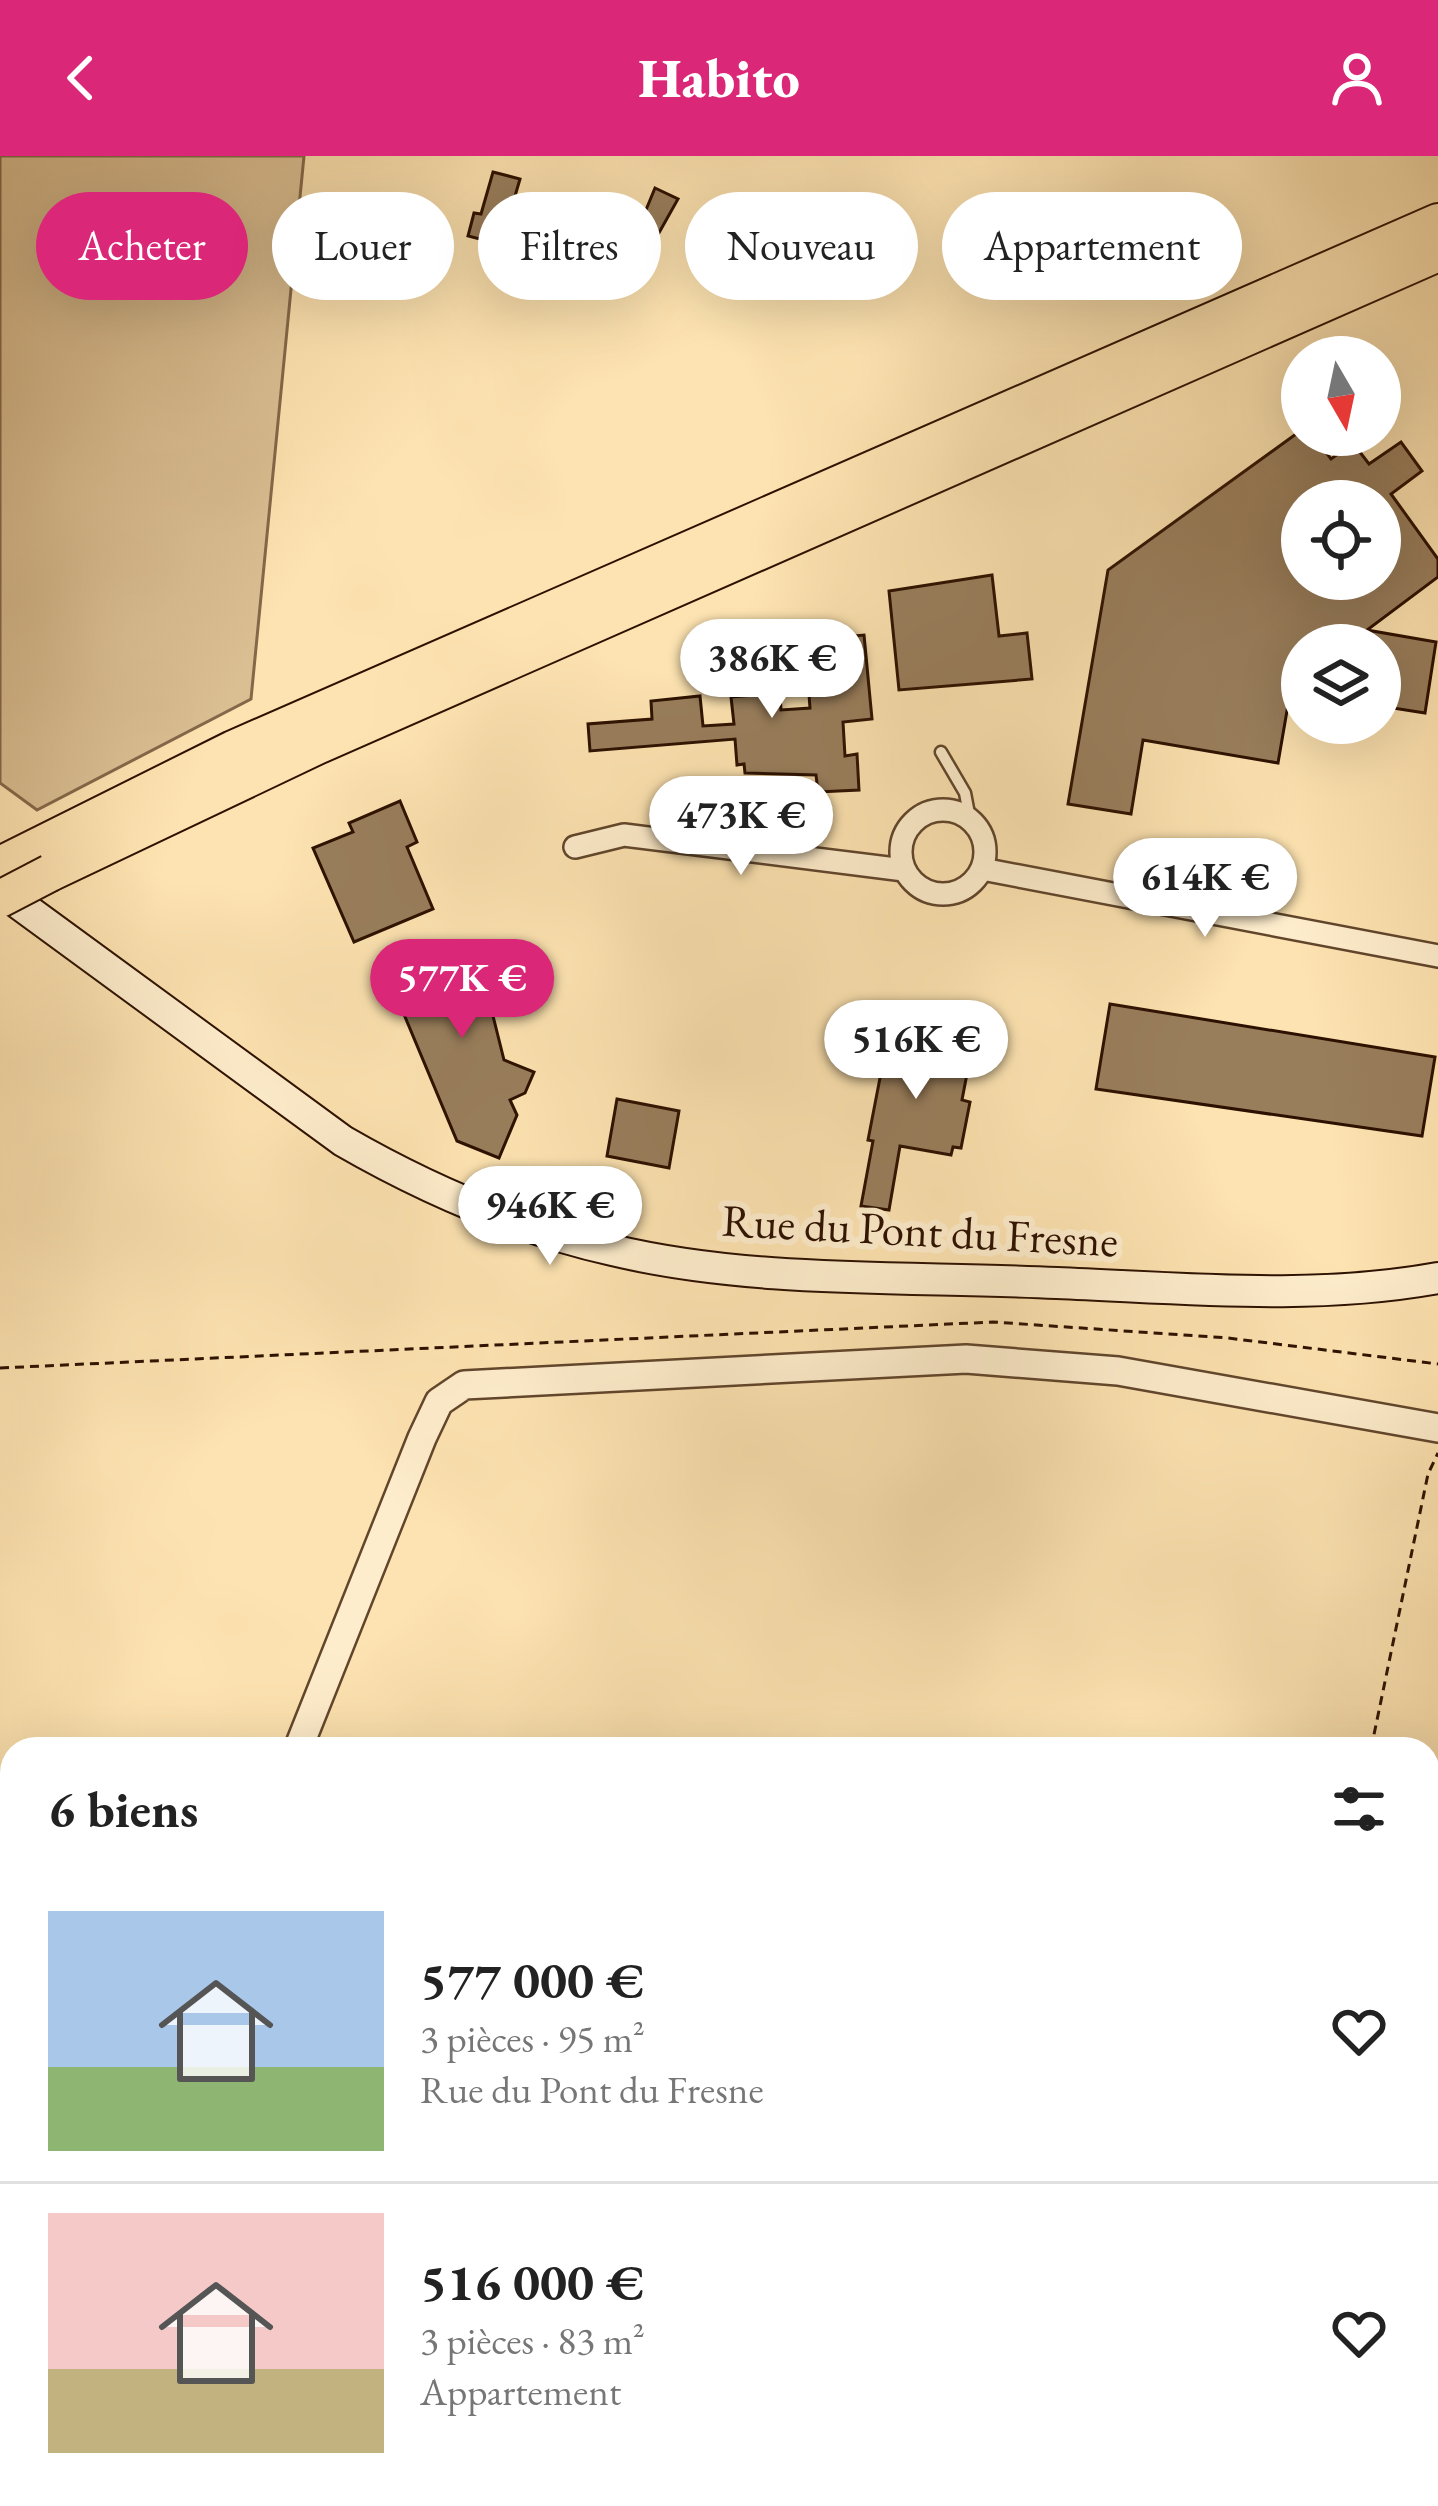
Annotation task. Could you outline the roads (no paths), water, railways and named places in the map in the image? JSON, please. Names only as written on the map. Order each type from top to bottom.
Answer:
[{"type":"highway","points":[[0,895],[26,863],[233,749],[1438,222]]},
{"type":"highway","points":[[26,863],[317,746],[1438,253]]},
{"type":"main road","name":"Rue du Pont du Fresne","points":[[0,895],[344,1141],[402,1175],[545,1233],[680,1263],[1296,1293],[1438,1278]]},
{"type":"main road","name":"Rue du Pont du Fresne","points":[[1222,1290],[1438,1260]]},
{"type":"street","points":[[575,847],[624,835],[904,870],[923,890],[950,894],[975,881],[982,869],[984,842],[970,819],[943,810],[917,819],[902,842],[904,870]]},
{"type":"street","points":[[982,869],[1438,956]]},
{"type":"street","points":[[303,1737],[422,1438],[439,1402],[464,1384],[965,1359],[1118,1371],[1438,1428]]},
{"type":"lane","points":[[941,752],[965,793],[970,819]]}]
